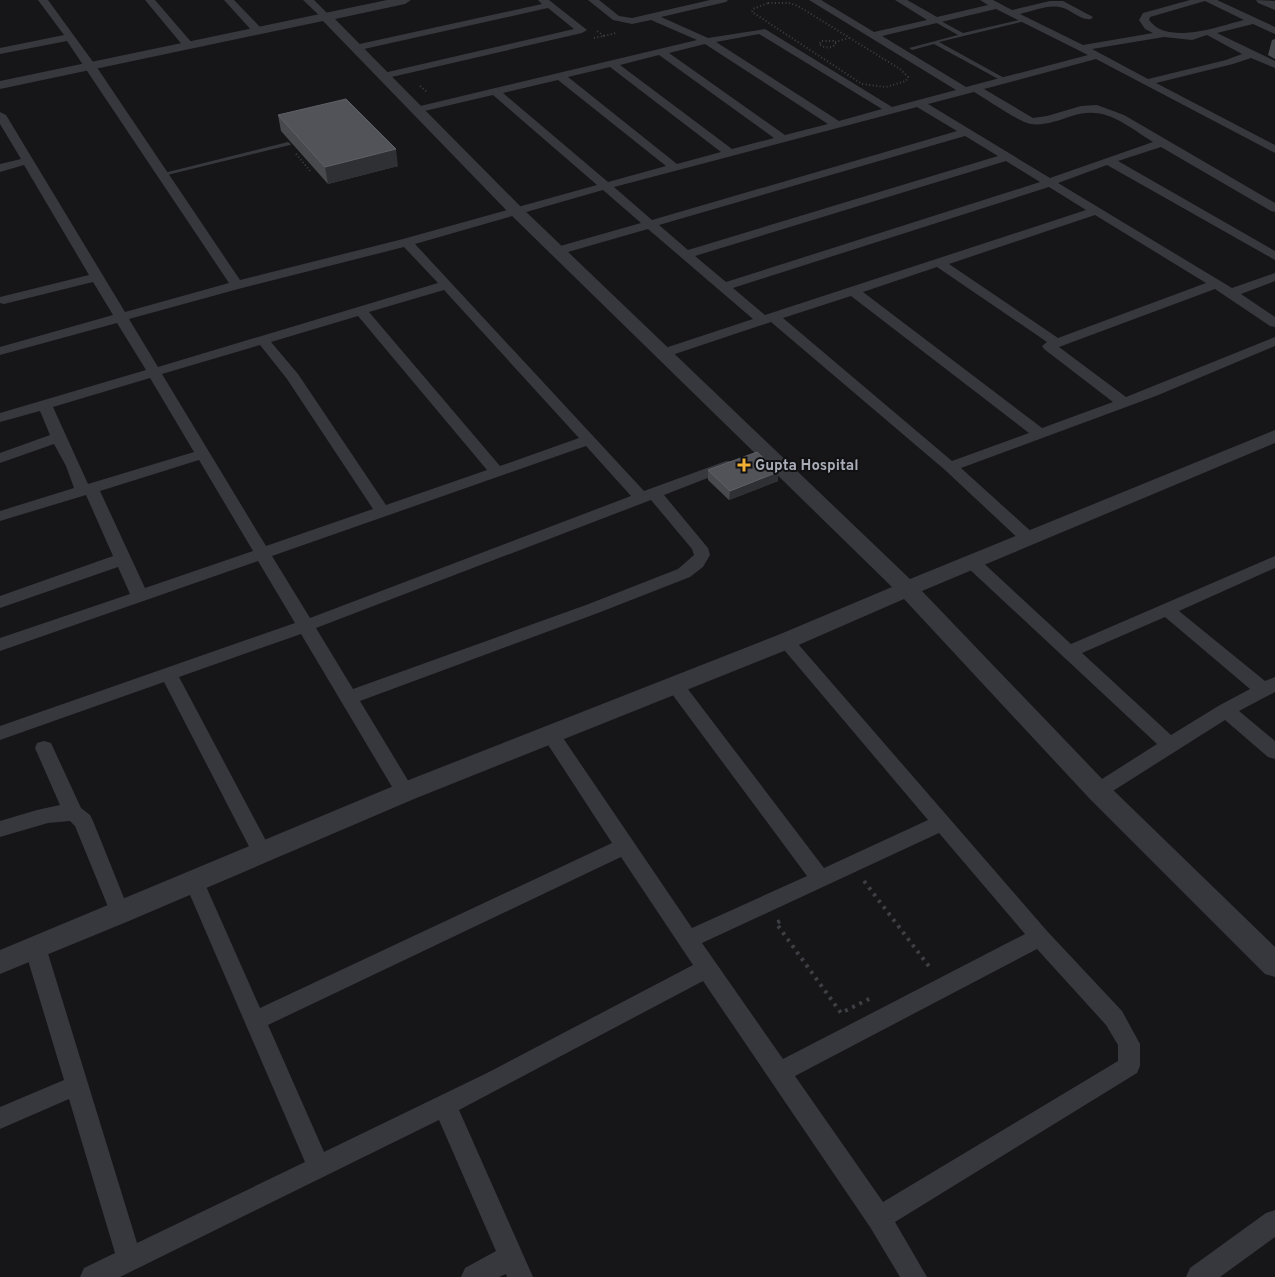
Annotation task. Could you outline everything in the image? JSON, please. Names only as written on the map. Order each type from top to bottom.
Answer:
[{"type":"street","points":[[44,0],[91,66],[237,285]]},
{"type":"street","points":[[150,0],[188,45]]},
{"type":"street","points":[[229,0],[257,30]]},
{"type":"street","points":[[308,0],[515,210],[766,450],[907,589],[1098,791],[1275,966]]},
{"type":"street","points":[[0,86],[405,0]]},
{"type":"street","points":[[593,0],[621,20],[632,21],[723,0]]},
{"type":"street","points":[[814,0],[970,90],[1031,121],[1042,121],[1088,109],[1105,110],[1275,208]]},
{"type":"street","points":[[900,0],[937,21]]},
{"type":"street","points":[[985,0],[1094,55]]},
{"type":"street","points":[[985,0],[1272,145]]},
{"type":"street","points":[[1164,34],[1149,27],[1144,20],[1146,15],[1201,0]]},
{"type":"street","points":[[1209,0],[1275,31]]},
{"type":"street","points":[[1262,0],[1275,6]]},
{"type":"street","points":[[355,48],[546,3],[582,30],[383,76]]},
{"type":"street","points":[[1011,13],[1063,4],[1088,17]]},
{"type":"street","points":[[875,36],[996,6]]},
{"type":"street","points":[[652,17],[707,41],[836,124]]},
{"type":"street","points":[[1082,48],[1164,34],[1192,37],[1254,21]]},
{"type":"street","points":[[416,110],[707,41],[761,31],[890,110]]},
{"type":"street","points":[[1208,32],[1275,65]]},
{"type":"street","points":[[0,51],[70,37]]},
{"type":"street","points":[[662,52],[783,139]]},
{"type":"street","points":[[1147,82],[1255,56],[1275,54]]},
{"type":"street","points":[[0,352],[237,285],[407,242],[515,210],[970,90],[1094,55]]},
{"type":"street","points":[[612,64],[730,153]]},
{"type":"street","points":[[560,76],[675,168]]},
{"type":"street","points":[[496,92],[724,287],[768,319],[950,467],[1029,539]]},
{"type":"street","points":[[919,103],[1231,293],[1275,323]]},
{"type":"street","points":[[0,115],[4,130],[28,161],[120,318],[405,792]]},
{"type":"street","points":[[557,251],[967,132]]},
{"type":"street","points":[[724,287],[1049,183],[1162,143]]},
{"type":"street","points":[[685,254],[1007,157]]},
{"type":"street","points":[[0,168],[28,161]]},
{"type":"street","points":[[1109,161],[1275,256]]},
{"type":"street","points":[[664,353],[1096,211]]},
{"type":"street","points":[[348,698],[592,609],[684,573],[702,555],[700,548],[589,440],[407,242]]},
{"type":"street","points":[[939,263],[1057,343]]},
{"type":"street","points":[[1,298],[96,277]]},
{"type":"street","points":[[1231,293],[1275,277]]},
{"type":"street","points":[[1124,403],[1049,346],[1216,284]]},
{"type":"street","points":[[0,418],[446,285]]},
{"type":"street","points":[[853,291],[1040,434]]},
{"type":"street","points":[[360,310],[497,472]]},
{"type":"street","points":[[262,339],[293,377],[383,512]]},
{"type":"street","points":[[950,467],[1124,403],[1275,341]]},
{"type":"street","points":[[44,405],[58,438],[87,489],[140,596]]},
{"type":"street","points":[[0,458],[58,438]]},
{"type":"street","points":[[0,962],[405,792],[786,642],[907,589],[1274,438]]},
{"type":"street","points":[[0,645],[589,440]]},
{"type":"street","points":[[0,734],[305,626],[766,450]]},
{"type":"street","points":[[0,516],[202,454]]},
{"type":"street","points":[[0,602],[123,559]]},
{"type":"street","points":[[972,562],[1170,746]]},
{"type":"street","points":[[1069,652],[1275,562]]},
{"type":"street","points":[[1098,791],[1226,710],[1269,687],[1166,609]]},
{"type":"street","points":[[786,642],[943,822],[1040,937],[1114,1018],[1129,1044],[1129,1066],[879,1218]]},
{"type":"street","points":[[169,674],[262,852]]},
{"type":"street","points":[[675,685],[821,879]]},
{"type":"street","points":[[1226,710],[1275,752]]},
{"type":"street","points":[[550,734],[707,968],[879,1218],[914,1277]]},
{"type":"street","points":[[44,748],[73,813],[83,821],[120,913]]},
{"type":"street","points":[[0,829],[29,819],[54,814],[73,813]]},
{"type":"street","points":[[688,940],[943,822]]},
{"type":"street","points":[[255,1021],[625,846]]},
{"type":"street","points":[[194,881],[319,1167]]},
{"type":"street","points":[[779,1073],[1040,937]]},
{"type":"street","points":[[35,947],[129,1260]]},
{"type":"street","points":[[93,1277],[495,1081],[707,968]]},
{"type":"street","points":[[0,1118],[76,1085]]},
{"type":"street","points":[[445,1106],[516,1267],[474,1277]]},
{"type":"street","points":[[1199,1277],[1275,1222]]},
{"type":"lane","points":[[912,48],[1024,20]]},
{"type":"lane","points":[[937,21],[962,35]]},
{"type":"lane","points":[[935,42],[1004,80]]},
{"type":"lane","points":[[163,174],[288,144]]},
{"type":"path","points":[[834,42],[835,45],[832,47],[824,47],[819,44],[825,40],[834,42],[850,38],[900,69],[908,77],[906,81],[886,86],[862,84],[752,12],[753,8],[778,2],[798,6],[850,38]]},
{"type":"path","points":[[595,38],[604,36],[596,30]]},
{"type":"path","points":[[419,82],[420,86],[427,92]]},
{"type":"path","points":[[397,90],[420,86]]},
{"type":"path","points":[[856,885],[874,877]]},
{"type":"path","points":[[864,881],[932,968],[924,972]]},
{"type":"path","points":[[785,919],[776,923],[841,1013],[874,997]]},
{"type":"building","points":[[346,99],[396,149],[325,167],[278,115]]},
{"type":"building","points":[[757,452],[778,472],[730,491],[708,470]]},
{"type":"place","name":"Gupta Hospital","points":[[744,465]]}]
